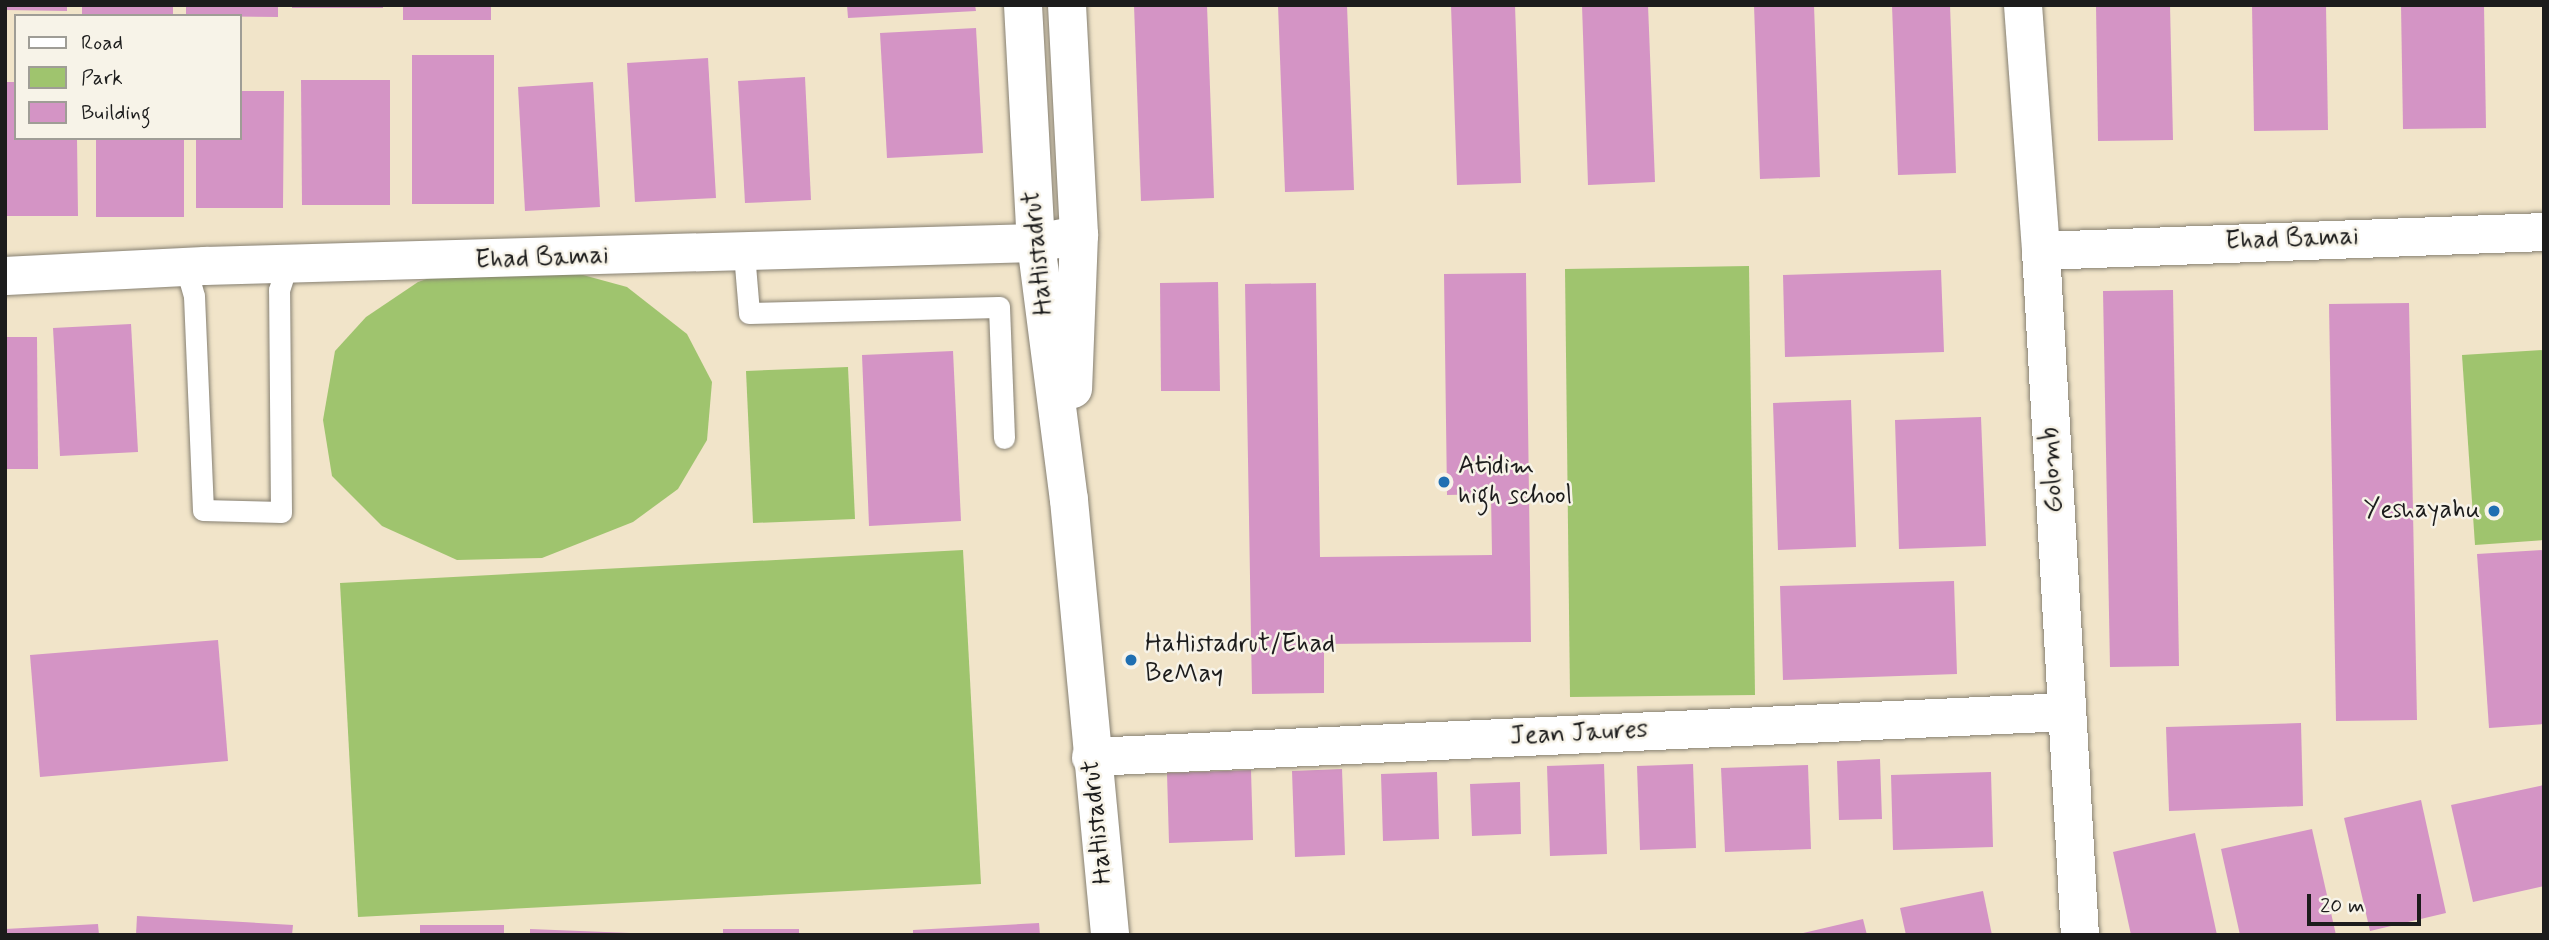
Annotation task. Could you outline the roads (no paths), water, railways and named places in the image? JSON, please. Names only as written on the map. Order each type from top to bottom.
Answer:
[{"type":"street","name":"HaHistadrut","points":[[1023,5],[1036,243],[1069,500],[1091,757],[1110,935]]},
{"type":"street","name":"HaHistadrut","points":[[1067,5],[1079,235],[1069,500]]},
{"type":"street","name":"Golomb","points":[[2023,5],[2041,251],[2080,935]]},
{"type":"street","name":"Ehad Bamai","points":[[2041,251],[2185,243],[2544,232]]},
{"type":"street","name":"Ehad Bamai","points":[[5,276],[186,268],[1036,243],[1079,235]]},
{"type":"street","name":"Jean Jaures","points":[[1091,757],[2067,712]]},
{"type":"lane","points":[[744,253],[749,313],[999,307],[1004,438]]},
{"type":"lane","points":[[186,268],[194,296],[203,510],[281,512],[279,290],[287,266]]},
{"type":"place","name":"Atidim high school","points":[[1444,482]]},
{"type":"place","name":"Yeshayahu","points":[[2494,511]]},
{"type":"place","name":"HaHistadrut/Ehad BeMay","points":[[1131,660]]}]
